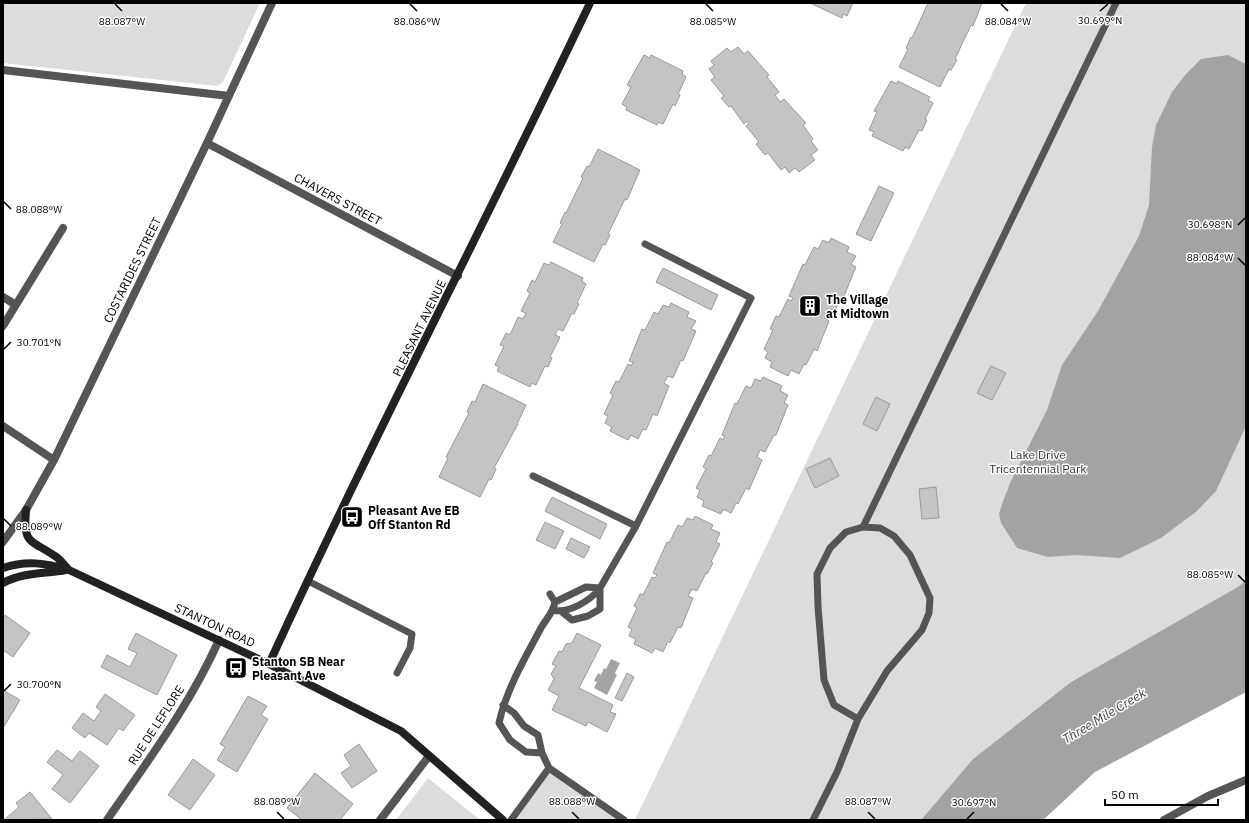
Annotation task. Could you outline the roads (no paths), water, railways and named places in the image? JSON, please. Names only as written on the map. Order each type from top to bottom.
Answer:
[{"type":"street","name":"COSTARIDES STREET","points":[[3,542],[26,510],[54,460],[207,143],[272,3]]},
{"type":"street","name":"PLEASANT AVENUE","points":[[269,664],[590,3]]},
{"type":"street","points":[[3,70],[229,96]]},
{"type":"street","name":"CHAVERS STREET","points":[[207,143],[458,276]]},
{"type":"street","points":[[3,326],[63,228]]},
{"type":"street","points":[[3,297],[16,305]]},
{"type":"street","points":[[3,426],[54,460]]},
{"type":"street","name":"STANTON ROAD","points":[[26,510],[26,532],[28,539],[32,544],[56,556],[69,570]]},
{"type":"street","name":"STANTON ROAD","points":[[3,568],[13,564],[36,562],[69,570],[269,664],[401,731],[503,820]]},
{"type":"street","points":[[3,583],[30,574],[69,570]]},
{"type":"street","name":"RUE DE LEFLORE","points":[[107,820],[168,732],[208,666],[219,640]]},
{"type":"street","points":[[380,820],[429,756]]},
{"type":"street","points":[[1164,820],[1208,796],[1246,780]]},
{"type":"lane","points":[[863,527],[1116,3]]},
{"type":"lane","points":[[562,612],[594,596],[600,588],[636,526],[751,298],[645,244]]},
{"type":"lane","points":[[532,476],[636,526]]},
{"type":"lane","points":[[813,820],[838,772],[858,720],[886,671],[922,630],[929,613],[930,598],[910,555],[894,536],[880,528],[863,527],[846,532],[830,548],[817,574],[824,680],[834,705],[858,720]]},
{"type":"lane","points":[[308,581],[412,634],[410,648],[397,673]]},
{"type":"lane","points":[[555,602],[586,587],[600,588]]},
{"type":"lane","points":[[554,610],[562,612],[572,620],[588,616],[600,609],[600,588]]},
{"type":"lane","points":[[542,753],[526,752],[510,740],[499,723],[503,705],[542,626],[554,610],[555,602],[550,594]]},
{"type":"lane","points":[[503,705],[514,713],[524,726],[538,735],[542,753],[550,768],[624,820]]},
{"type":"lane","points":[[511,820],[550,768]]},
{"type":"water","points":[[1228,55],[1246,64],[1246,426],[1216,491],[1197,511],[1161,538],[1120,558],[1076,555],[1048,557],[1017,548],[1001,523],[999,514],[1003,501],[1011,481],[1047,410],[1062,365],[1098,311],[1139,236],[1149,205],[1152,147],[1156,125],[1172,92],[1186,74],[1201,59]]},
{"type":"water","name":"Three Mile Creek","points":[[1246,581],[1246,692],[1095,772],[1043,820],[921,820],[973,759],[1071,682]]},
{"type":"water","points":[[611,659],[620,663],[615,673],[617,675],[607,695],[594,688],[597,682],[594,681],[598,673],[601,675],[604,668],[606,669]]},
{"type":"place","name":"The Village at Midtown","points":[[810,306]]},
{"type":"place","name":"Pleasant Ave EB Off Stanton Rd","points":[[352,517]]},
{"type":"place","name":"Stanton SB Near Pleasant Ave","points":[[236,668]]},
{"type":"park label","name":"Lake Drive Tricentennial Park","points":[[1038,461]]}]
